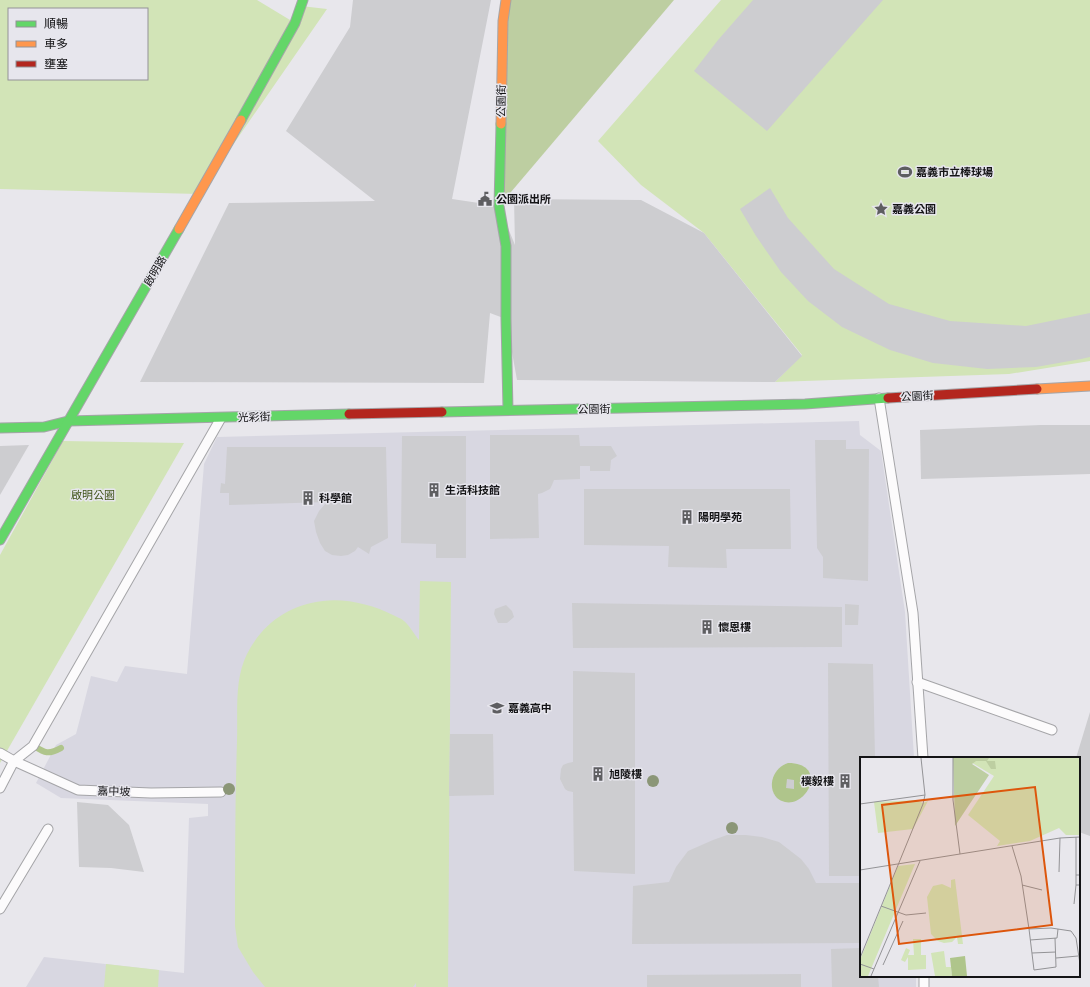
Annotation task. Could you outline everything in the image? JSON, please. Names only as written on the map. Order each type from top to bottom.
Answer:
[{"type":"street","name":"啟明路","points":[[0,540],[284,44],[295,23],[303,0]]},
{"type":"street","name":"公園街","points":[[506,0],[503,21],[499,206],[506,246],[508,410],[805,404],[879,398],[1090,386]]},
{"type":"street","name":"光彩街","points":[[0,428],[44,427],[68,421],[508,410]]},
{"type":"lane","points":[[879,398],[912,613],[923,757]]},
{"type":"lane","points":[[0,788],[14,761],[33,746],[221,418]]},
{"type":"lane","points":[[918,682],[1052,730]]},
{"type":"lane","name":"嘉中坡","points":[[0,753],[14,761],[78,790],[151,793],[221,792]]},
{"type":"lane","points":[[0,909],[48,829]]},
{"type":"shaded area","points":[[506,0],[674,0],[499,206]]},
{"type":"shaded area","name":"嘉義高中","points":[[859,421],[860,435],[881,451],[905,612],[914,757],[860,757],[860,977],[916,977],[916,987],[26,987],[44,957],[184,973],[189,818],[208,816],[208,804],[61,798],[36,783],[56,745],[76,734],[91,676],[117,682],[125,666],[187,674],[204,464],[217,437]]},
{"type":"shaded area","points":[[788,763],[800,765],[808,770],[811,777],[807,792],[801,798],[793,802],[785,802],[777,798],[772,788],[775,773],[779,768]]},
{"type":"green space","points":[[0,0],[257,0],[295,23],[301,6],[327,9],[199,194],[0,189]]},
{"type":"green space","name":"嘉義市立棒球場","points":[[721,0],[1090,0],[1090,361],[1009,374],[775,382],[802,355],[704,233],[641,185],[598,141]]},
{"type":"green space","name":"啟明公園","points":[[63,441],[184,443],[0,763],[0,555]]},
{"type":"green space","points":[[420,581],[451,582],[448,987],[416,987],[416,983],[413,987],[265,987],[253,972],[238,947],[235,926],[235,810],[238,686],[243,664],[253,643],[278,617],[299,607],[323,601],[350,601],[385,611],[403,620],[419,640]]},
{"type":"green space","points":[[106,964],[159,970],[158,987],[104,987]]},
{"type":"building","points":[[353,0],[491,0],[452,199],[499,206],[515,245],[514,199],[641,200],[704,233],[802,356],[775,382],[517,380],[506,319],[490,313],[484,383],[140,382],[229,203],[375,201],[286,131],[350,27]]},
{"type":"building","points":[[753,0],[883,0],[767,131],[694,71],[718,40]]},
{"type":"building","points":[[770,188],[788,218],[834,269],[889,304],[950,321],[1026,326],[1090,313],[1090,357],[1036,367],[987,369],[933,363],[890,350],[842,327],[808,301],[781,272],[756,236],[740,209]]},
{"type":"building","points":[[1041,425],[1090,425],[1090,474],[921,479],[920,430]]},
{"type":"building","points":[[490,435],[579,435],[580,446],[611,446],[617,456],[611,460],[610,471],[590,471],[590,466],[580,466],[580,479],[554,480],[550,489],[538,494],[539,538],[490,539]]},
{"type":"building","name":"生活科技館","points":[[402,436],[466,436],[466,558],[436,558],[436,544],[401,543]]},
{"type":"building","points":[[815,440],[846,440],[846,449],[869,449],[868,581],[823,578],[823,557],[817,548]]},
{"type":"building","points":[[29,445],[0,495],[0,446]]},
{"type":"building","name":"科學館","points":[[227,447],[386,447],[388,538],[371,547],[369,554],[358,547],[355,551],[348,555],[332,555],[325,551],[320,543],[314,521],[319,511],[327,502],[229,505],[229,493],[220,493],[221,483],[225,484]]},
{"type":"building","name":"陽明學苑","points":[[584,489],[790,489],[791,549],[726,549],[727,568],[668,567],[669,546],[584,545]]},
{"type":"building","name":"懷恩樓","points":[[572,603],[842,607],[842,647],[573,648]]},
{"type":"building","points":[[845,604],[859,605],[858,625],[845,625]]},
{"type":"building","points":[[506,605],[512,611],[514,617],[507,623],[498,623],[494,614],[495,609]]},
{"type":"building","name":"樸毅樓","points":[[828,663],[873,664],[875,757],[860,757],[860,876],[829,876]]},
{"type":"building","name":"旭陵樓","points":[[573,671],[635,673],[635,874],[574,871],[573,792],[565,789],[560,779],[563,765],[573,762]]},
{"type":"building","points":[[1090,712],[1090,836],[1080,832],[1080,757],[1076,757]]},
{"type":"building","points":[[450,734],[493,734],[494,795],[449,796]]},
{"type":"building","points":[[787,779],[794,780],[794,789],[786,788]]},
{"type":"building","points":[[77,802],[108,805],[129,825],[144,872],[111,868],[79,867]]},
{"type":"building","points":[[727,835],[762,837],[779,842],[801,859],[809,869],[816,883],[860,883],[860,943],[632,944],[633,886],[669,882],[676,867],[688,851]]},
{"type":"building","points":[[860,948],[860,977],[878,977],[879,987],[832,987],[831,949]]},
{"type":"building","points":[[801,974],[801,987],[647,987],[647,975]]},
{"type":"waterway","points":[[36,743],[34,746],[47,752],[53,752],[61,748]]},
{"type":"traffic: fast","points":[[241,120],[295,23],[303,0]]},
{"type":"traffic: fast","points":[[501,124],[499,206],[506,246],[508,410]]},
{"type":"traffic: fast","points":[[0,540],[179,229]]},
{"type":"traffic: fast","points":[[442,412],[805,404],[888,398]]},
{"type":"traffic: fast","points":[[0,428],[44,427],[68,421],[349,414]]},
{"type":"traffic: slow","points":[[501,124],[503,21],[506,0]]},
{"type":"traffic: slow","points":[[179,229],[241,120]]},
{"type":"traffic: slow","points":[[1037,389],[1090,386]]},
{"type":"traffic: jam","points":[[888,398],[1037,389]]},
{"type":"traffic: jam","points":[[349,414],[442,412]]},
{"type":"place","name":"嘉義市立棒球場","points":[[905,172]]},
{"type":"place","name":"公園派出所","points":[[485,199]]},
{"type":"place","name":"嘉義公園","points":[[881,209]]},
{"type":"place","name":"生活科技館","points":[[434,490]]},
{"type":"place","name":"科學館","points":[[308,498]]},
{"type":"place","name":"陽明學苑","points":[[687,517]]},
{"type":"place","name":"懷恩樓","points":[[707,627]]},
{"type":"place","name":"嘉義高中","points":[[497,708]]},
{"type":"place","name":"旭陵樓","points":[[598,774]]},
{"type":"place","name":"樸毅樓","points":[[845,781]]}]
